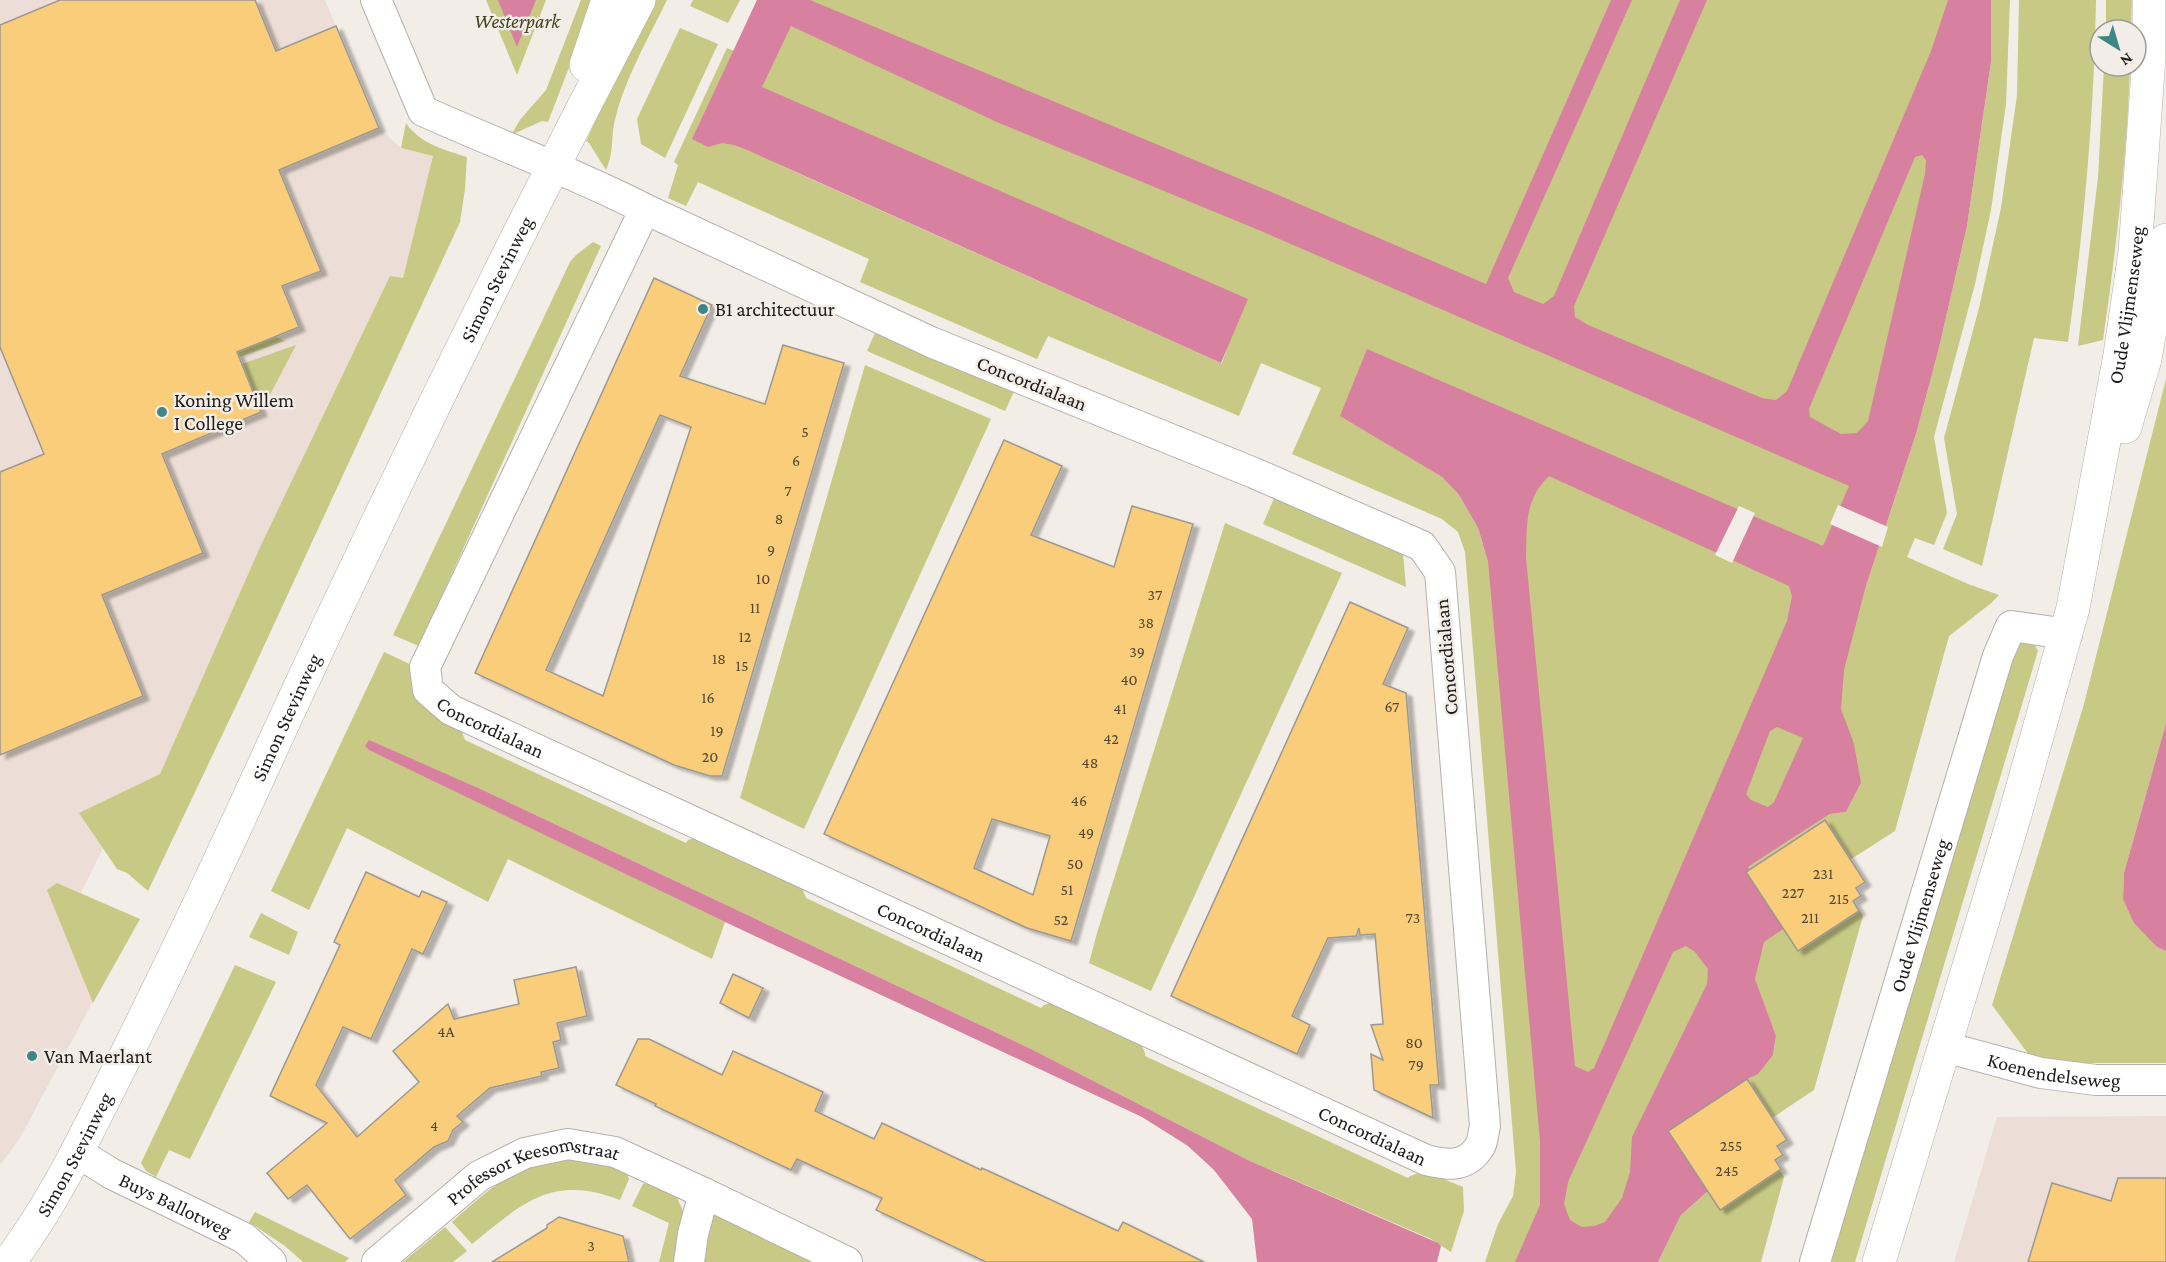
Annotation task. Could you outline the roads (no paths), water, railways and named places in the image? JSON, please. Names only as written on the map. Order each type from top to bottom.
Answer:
[{"type":"street","points":[[376,0],[423,111],[552,166]]},
{"type":"street","name":"Simon Stevinweg","points":[[552,166],[608,0]]},
{"type":"street","name":"Simon Stevinweg","points":[[9,1262],[27,1237],[77,1152],[189,928],[334,613],[552,166],[639,0]]},
{"type":"street","name":"Oude Vlijmenseweg","points":[[2070,621],[2120,355],[2135,252],[2149,57],[2149,0]]},
{"type":"street","name":"Concordialaan","points":[[552,166],[645,209],[932,342],[1254,473],[1422,546],[1440,572],[1485,1126],[1479,1148],[1464,1161],[1446,1165],[1426,1160],[451,710],[428,690],[425,667],[645,209]]},
{"type":"street","name":"Oude Vlijmenseweg","points":[[1879,1262],[2014,818],[2145,359],[2166,240]]},
{"type":"street","name":"Oude Vlijmenseweg","points":[[1815,1262],[1998,656],[2011,626],[2070,621]]},
{"type":"street","name":"Koenendelseweg","points":[[1945,1047],[2041,1073],[2096,1080],[2166,1080]]},
{"type":"street","name":"Professor Keesomstraat","points":[[377,1262],[479,1176],[525,1153],[568,1144],[615,1152],[704,1192],[847,1262]]},
{"type":"street","name":"Buys Ballotweg","points":[[77,1152],[112,1174],[244,1238],[271,1262]]},
{"type":"street","points":[[689,1262],[693,1234],[704,1192]]},
{"type":"place","name":"B1 architectuur","points":[[703,309]]},
{"type":"place","name":"Koning Willem I College","points":[[162,412]]},
{"type":"place","name":"Van Maerlant","points":[[32,1056]]},
{"type":"park label","name":"Westerpark","points":[[517,21]]}]
